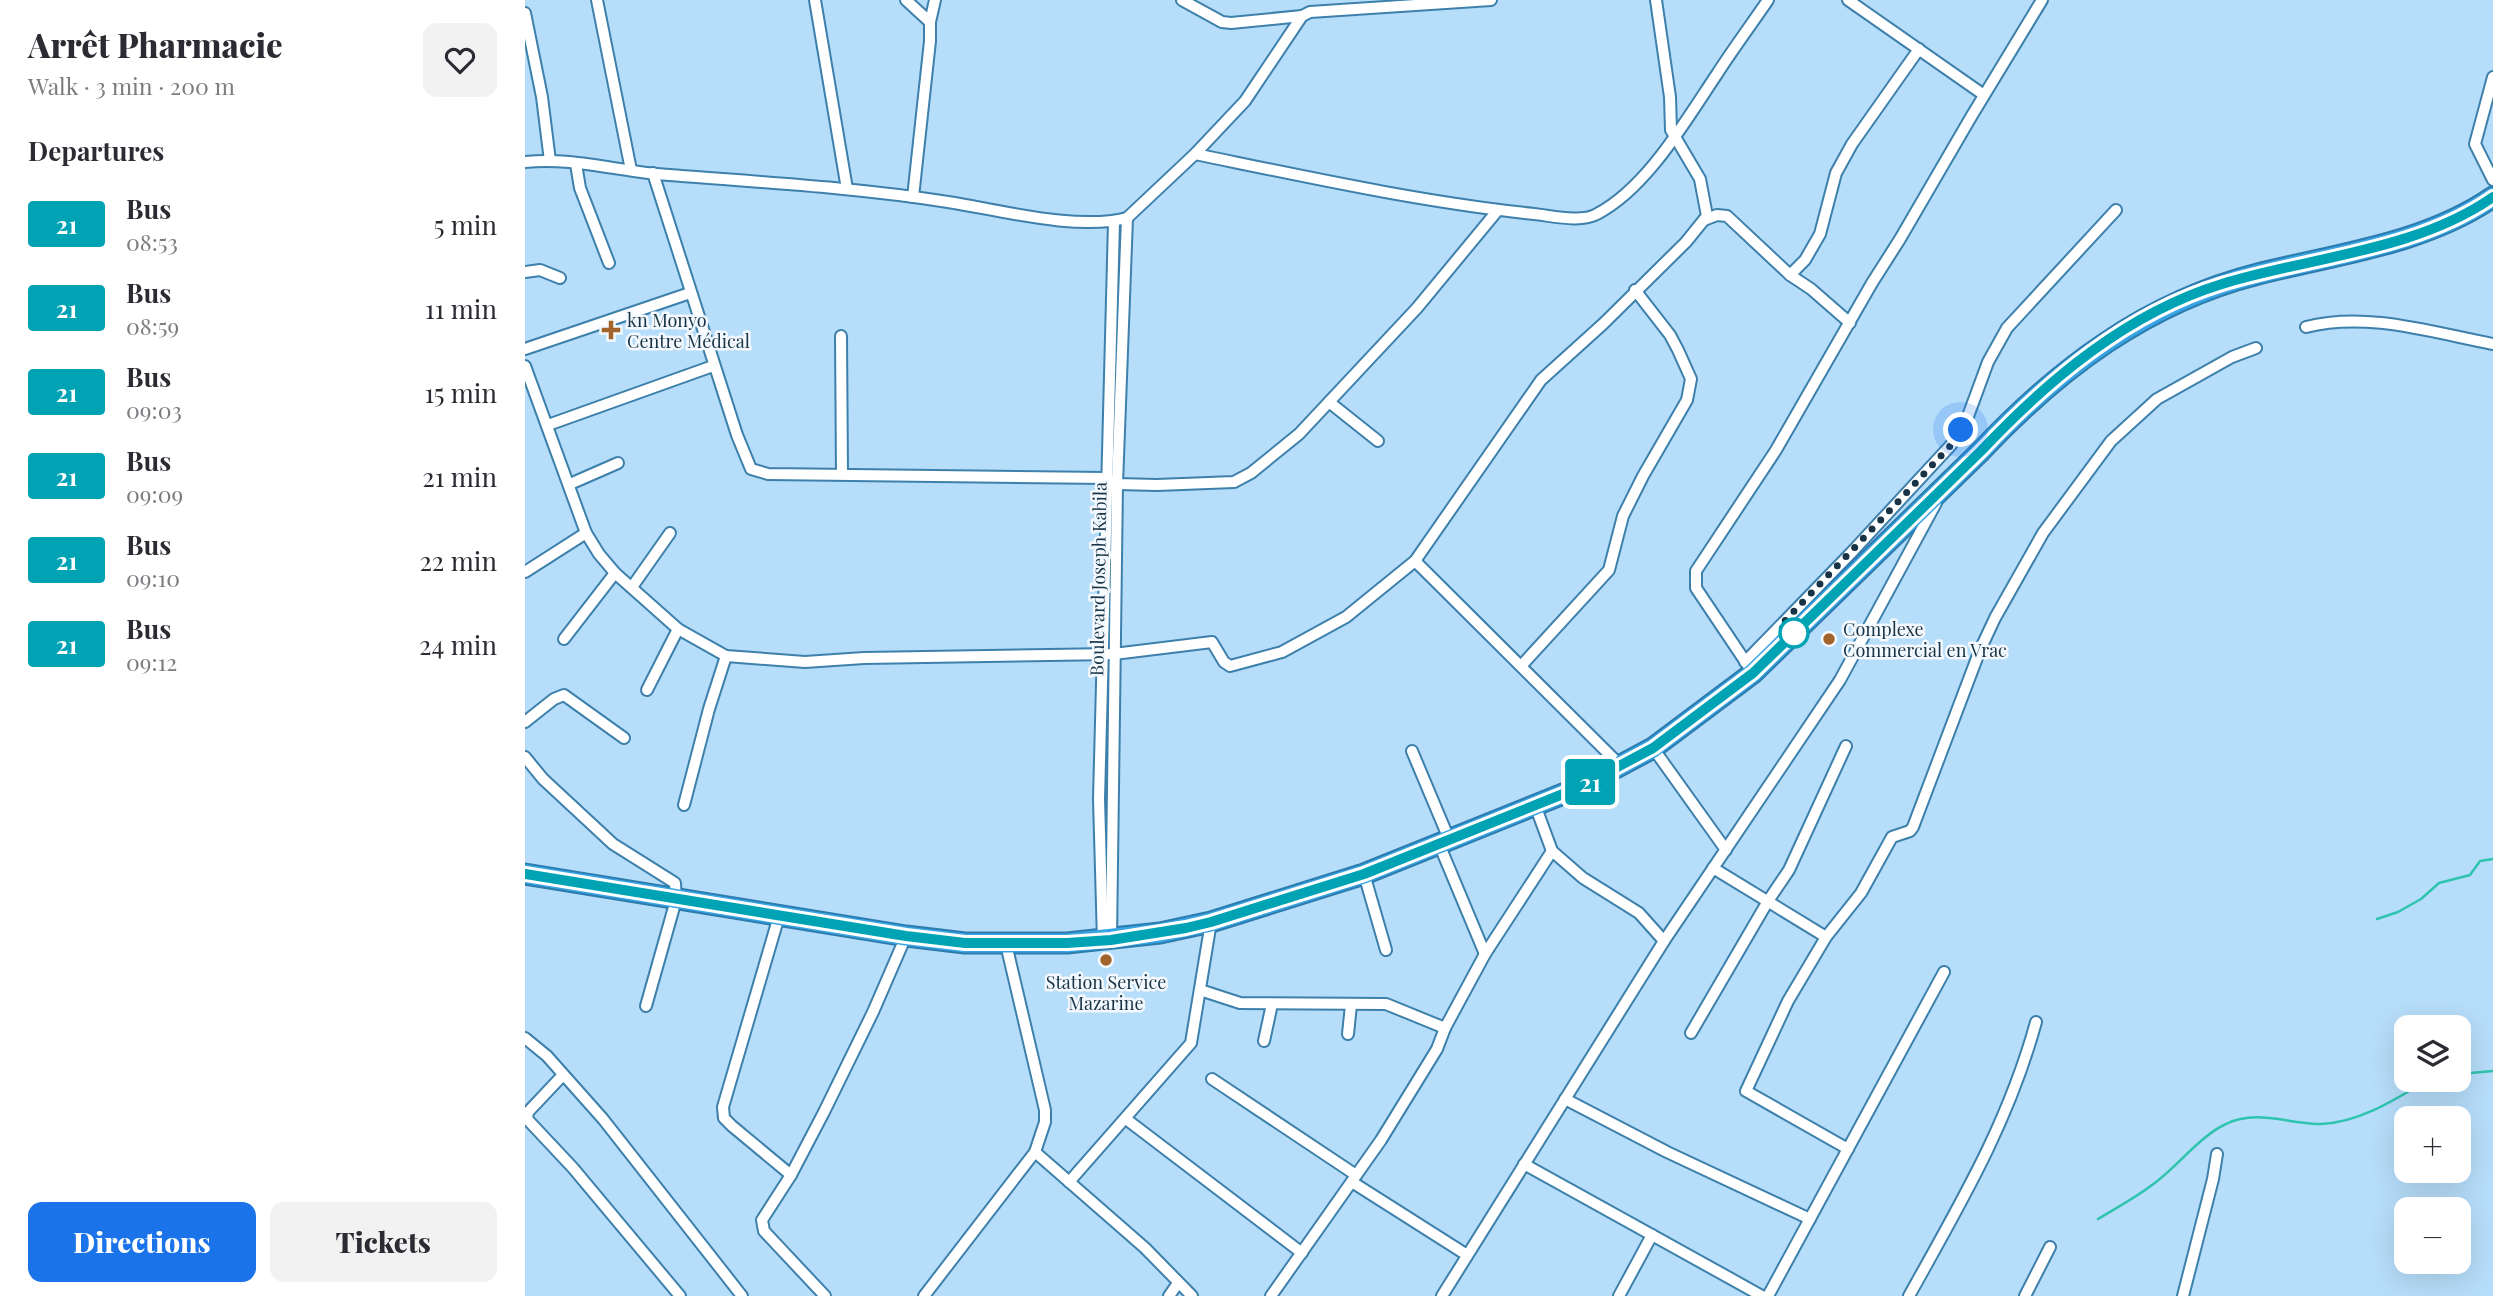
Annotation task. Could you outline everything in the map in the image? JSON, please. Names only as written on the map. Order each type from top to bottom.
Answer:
[{"type":"highway","points":[[525,874],[906,936],[965,943],[1006,944],[1107,941],[1160,933],[1211,922],[1364,874],[1578,788],[1622,767],[1653,748],[1749,668],[2053,382],[2087,354],[2157,312],[2219,285],[2428,230],[2468,214],[2493,197]]},
{"type":"street","points":[[597,0],[631,170]]},
{"type":"street","points":[[815,0],[848,189]]},
{"type":"street","points":[[907,0],[930,22]]},
{"type":"street","points":[[913,197],[930,22],[935,0]]},
{"type":"street","points":[[1182,0],[1221,22],[1231,23],[1302,16],[1310,12],[1491,0]]},
{"type":"street","points":[[525,366],[586,533],[599,554],[615,573],[678,629],[726,656],[805,662],[877,657],[1108,654],[1212,642],[1224,662],[1230,666],[1282,652],[1346,617],[1415,561],[1541,380],[1696,231],[1704,220],[1707,213],[1700,179],[1671,130],[1670,97],[1656,0]]},
{"type":"street","points":[[1195,154],[1387,192],[1572,218],[1595,216],[1621,199],[1676,136],[1768,0]]},
{"type":"street","points":[[1848,0],[1984,95]]},
{"type":"street","points":[[2042,0],[1776,450],[1696,571],[1696,588],[1749,668],[1951,445],[1967,419],[1988,362],[2007,328],[2116,210]]},
{"type":"street","points":[[525,13],[543,97],[549,161]]},
{"type":"street","points":[[525,162],[549,161],[653,173],[848,189],[1061,220],[1114,222],[1128,218],[1195,154],[1245,101],[1302,16]]},
{"type":"street","points":[[1790,275],[1805,260],[1820,234],[1836,173],[1852,144],[1919,49]]},
{"type":"street","points":[[2493,77],[2475,144],[2493,180]]},
{"type":"street","points":[[576,164],[580,188],[609,263]]},
{"type":"street","points":[[653,173],[737,435],[751,469],[768,474],[1106,478],[1117,484],[1157,485],[1234,482],[1251,473],[1299,434],[1417,308],[1499,209]]},
{"type":"street","points":[[1704,220],[1717,215],[1727,216],[1790,275],[1811,289],[1850,323]]},
{"type":"street","name":"Boulevard Joseph Kabila","points":[[1108,654],[1128,218]]},
{"type":"street","name":"Boulevard Joseph Kabila","points":[[1107,941],[1106,478],[1114,222]]},
{"type":"street","points":[[525,272],[540,270],[560,278]]},
{"type":"street","points":[[1521,666],[1609,570],[1623,516],[1687,400],[1691,379],[1678,350],[1670,335],[1635,290]]},
{"type":"street","points":[[525,349],[690,293]]},
{"type":"street","points":[[2306,327],[2367,322],[2493,344]]},
{"type":"street","points":[[841,336],[842,474]]},
{"type":"street","points":[[1848,1149],[1748,1094],[1746,1089],[1788,1001],[1826,937],[1861,893],[1892,837],[1910,831],[1913,827],[1980,650],[2043,533],[2111,441],[2157,399],[2232,356],[2256,348]]},
{"type":"street","points":[[548,425],[713,366]]},
{"type":"street","points":[[1329,402],[1378,441]]},
{"type":"street","points":[[570,484],[618,463]]},
{"type":"street","points":[[1443,1296],[1664,941],[1840,680],[1946,485]]},
{"type":"street","points":[[525,572],[586,533]]},
{"type":"street","points":[[632,587],[670,533]]},
{"type":"street","points":[[1415,561],[1622,767]]},
{"type":"street","points":[[564,639],[615,573]]},
{"type":"street","points":[[647,690],[678,629]]},
{"type":"street","points":[[684,804],[726,656]]},
{"type":"street","points":[[525,722],[554,699],[564,695],[624,738]]},
{"type":"street","points":[[1691,1033],[1789,870],[1846,746]]},
{"type":"street","points":[[1653,748],[1725,850]]},
{"type":"street","points":[[1412,751],[1485,954]]},
{"type":"street","points":[[525,757],[543,779],[613,844],[675,883],[676,900],[646,1006]]},
{"type":"street","points":[[1535,805],[1552,851],[1583,878],[1639,914],[1664,941]]},
{"type":"street","points":[[1271,1296],[1381,1140],[1437,1049],[1445,1028],[1485,954],[1552,851]]},
{"type":"street","points":[[1713,868],[1826,937]]},
{"type":"street","points":[[1364,874],[1386,950]]},
{"type":"street","points":[[779,916],[723,1108],[724,1118],[732,1126],[791,1175]]},
{"type":"street","points":[[1069,1182],[1188,1049],[1194,1036],[1211,922]]},
{"type":"street","points":[[825,1296],[764,1231],[762,1220],[791,1175],[867,1025],[906,936]]},
{"type":"street","points":[[924,1296],[1035,1152],[1045,1122],[1045,1110],[1006,944]]},
{"type":"street","points":[[1768,1296],[1944,972]]},
{"type":"street","points":[[1200,990],[1240,1003],[1387,1003],[1445,1028]]},
{"type":"street","points":[[1264,1041],[1272,1004]]},
{"type":"street","points":[[1348,1034],[1351,1005]]},
{"type":"street","points":[[1909,1296],[1983,1163],[2023,1070],[2036,1022]]},
{"type":"street","points":[[525,1038],[547,1056],[603,1119],[742,1296]]},
{"type":"street","points":[[562,1076],[528,1112],[527,1119],[573,1168],[680,1296]]},
{"type":"street","points":[[1212,1079],[1467,1255]]},
{"type":"street","points":[[1565,1099],[1667,1152],[1810,1219]]},
{"type":"street","points":[[1126,1119],[1301,1253]]},
{"type":"street","points":[[1035,1152],[1146,1248],[1192,1296]]},
{"type":"street","points":[[2183,1296],[2213,1180],[2217,1154]]},
{"type":"street","points":[[1524,1164],[1762,1296]]},
{"type":"street","points":[[1619,1296],[1652,1236]]},
{"type":"street","points":[[2025,1296],[2050,1247]]},
{"type":"street","points":[[1169,1296],[1178,1283]]},
{"type":"waterway","points":[[2377,919],[2398,912],[2421,899],[2439,883],[2470,875],[2480,861],[2493,859]]},
{"type":"waterway","points":[[2471,1073],[2493,1071]]},
{"type":"waterway","points":[[2098,1219],[2152,1185],[2207,1136],[2226,1124],[2261,1117],[2321,1124],[2335,1123],[2363,1115],[2408,1092]]},
{"type":"bus line","name":"21","points":[[525,874],[906,936],[965,943],[1006,944],[1085,942],[1160,933],[1211,922],[1364,874],[1578,788],[1622,767],[1688,724],[1753,673],[2017,414],[2087,354],[2128,328],[2182,300],[2219,285],[2428,230],[2468,214],[2493,197]]},
{"type":"place","name":"kn Monyo Centre Médical","points":[[611,330]]},
{"type":"place","name":"Complexe Commercial en Vrac","points":[[1829,639]]},
{"type":"place","name":"Station Service Mazarine","points":[[1106,960]]},
{"type":"route","points":[[1794,633],[1779,627],[1951,445],[1961,430]]}]
